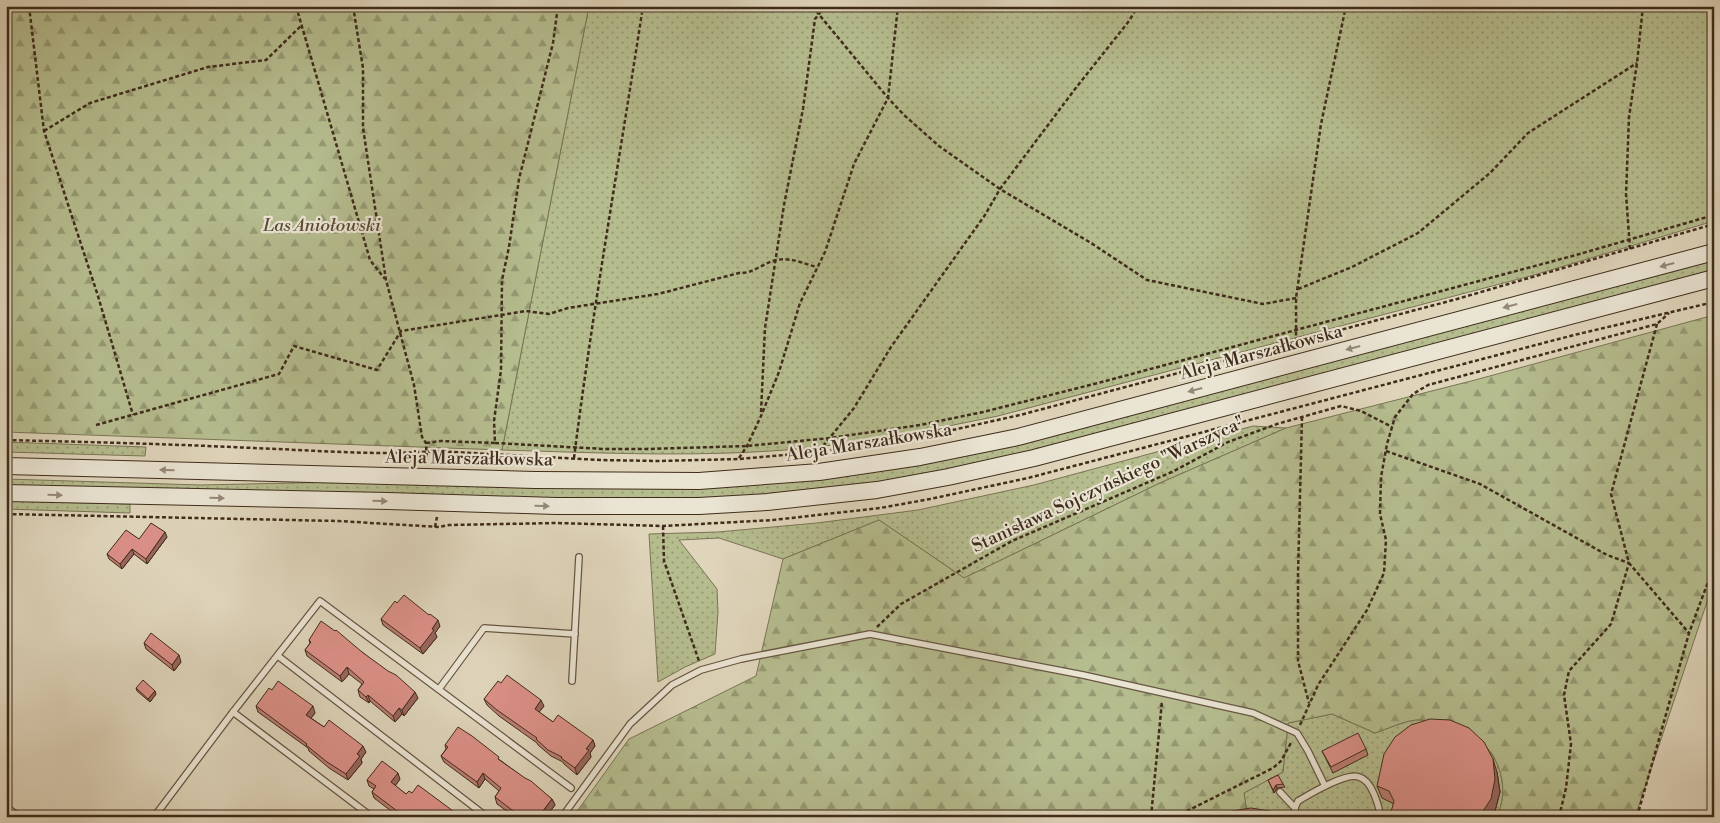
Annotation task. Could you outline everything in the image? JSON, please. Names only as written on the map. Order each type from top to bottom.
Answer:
[{"type":"main road","name":"Aleja Marszałkowska","points":[[6,466],[535,480],[699,481],[818,472],[920,457],[1018,436],[1714,252]]},
{"type":"main road","points":[[6,493],[556,506],[699,506],[767,502],[877,490],[1034,458],[1714,278]]},
{"type":"main road","points":[[6,813],[11,817]]},
{"type":"lane","points":[[572,681],[579,557]]},
{"type":"lane","points":[[154,817],[320,601],[571,788]]},
{"type":"lane","points":[[439,689],[484,628],[574,634]]},
{"type":"lane","points":[[562,817],[630,724],[672,686],[702,670],[741,659],[870,634],[1083,676],[1253,713],[1297,733],[1325,786]]},
{"type":"lane","points":[[278,656],[487,817]]},
{"type":"lane","points":[[233,712],[372,817]]},
{"type":"lane","points":[[1296,817],[1295,808],[1298,801],[1325,786],[1352,776],[1361,777],[1369,784],[1380,808],[1380,817]]},
{"type":"lane","points":[[1280,792],[1295,808]]},
{"type":"path","points":[[29,6],[44,131],[98,296],[133,415]]},
{"type":"path","points":[[296,6],[370,260],[386,280]]},
{"type":"path","points":[[354,6],[363,68],[363,128],[386,280],[414,384],[422,437],[426,443],[427,466]]},
{"type":"path","points":[[495,443],[494,421],[501,370],[502,280],[509,248],[519,179],[552,43],[558,6]]},
{"type":"path","points":[[574,458],[585,368],[643,6]]},
{"type":"path","points":[[812,6],[888,98],[939,146],[1000,189],[1092,243],[1147,280],[1263,304],[1296,298]]},
{"type":"path","points":[[761,416],[765,328],[784,205],[804,109],[815,19],[825,6]]},
{"type":"path","points":[[739,458],[747,446],[761,416],[779,372],[800,303],[825,252],[854,164],[888,98],[898,6]]},
{"type":"path","points":[[818,452],[854,408],[891,347],[985,215],[1000,189],[1075,88],[1129,21],[1138,6]]},
{"type":"path","points":[[1296,342],[1296,298],[1321,124],[1346,6]]},
{"type":"path","points":[[1630,249],[1626,194],[1629,117],[1643,6]]},
{"type":"path","points":[[44,131],[90,103],[208,67],[266,60],[302,25]]},
{"type":"path","points":[[1298,289],[1352,267],[1418,233],[1490,173],[1528,133],[1637,63]]},
{"type":"path","points":[[426,443],[441,441],[647,450],[747,446],[830,438],[920,425],[983,412],[1296,331],[1714,215]]},
{"type":"path","points":[[6,440],[196,445],[353,452],[417,453],[426,451],[659,461],[739,458],[818,452],[930,435],[1020,415],[1466,296],[1714,224]]},
{"type":"path","points":[[96,426],[279,374],[294,346],[377,370],[401,332],[526,311],[549,314],[568,308],[658,294],[739,272],[747,273],[776,260],[788,259],[817,267]]},
{"type":"path","points":[[1175,817],[1273,768],[1281,761],[1297,733],[1318,685],[1367,610],[1384,573],[1386,540],[1380,514],[1381,477],[1386,451],[1395,416],[1413,394],[1428,386],[1656,324],[1670,312]]},
{"type":"path","points":[[1656,324],[1611,494],[1629,563],[1689,633]]},
{"type":"path","name":"Stanisława Sojczyńskiego \"Warszyca\"","points":[[870,634],[901,604],[1012,541],[1174,471],[1228,442],[1277,424],[1342,406],[1361,411],[1392,427]]},
{"type":"path","points":[[1302,417],[1298,661],[1309,705]]},
{"type":"path","points":[[1386,451],[1480,484],[1607,555],[1629,563]]},
{"type":"path","points":[[6,514],[338,521],[435,527],[438,518],[436,513]]},
{"type":"path","points":[[663,526],[664,561],[702,670]]},
{"type":"path","points":[[1559,817],[1566,788],[1571,744],[1564,695],[1569,671],[1611,624],[1629,563]]},
{"type":"path","points":[[1637,817],[1689,633],[1714,566]]},
{"type":"path","points":[[1151,817],[1163,693]]},
{"type":"green space","name":"Las Aniołowski","points":[[6,6],[589,6],[502,450],[6,432]]},
{"type":"green space","points":[[589,6],[1714,6],[1714,221],[1534,275],[998,416],[927,430],[808,448],[731,453],[655,454],[502,450]]},
{"type":"green space","points":[[1714,260],[1714,271],[1061,444],[968,466],[886,481],[821,490],[699,500],[600,500],[6,487],[6,479],[200,485],[341,482],[821,479]]},
{"type":"green space","points":[[1714,315],[1714,581],[1635,817],[1496,817],[1503,796],[1500,773],[1491,753],[1484,744],[1475,738],[1457,730],[1418,720],[1406,722],[1375,733],[1332,714],[1288,723],[1283,772],[1244,793],[1247,813],[1242,817],[573,817],[629,739],[756,676],[783,559],[879,520],[964,578],[1160,483],[1286,428],[1475,380]]},
{"type":"green space","points":[[1253,426],[1286,428],[1160,483],[964,578],[879,520],[783,559],[719,538],[679,540],[717,589],[718,612],[715,654],[685,667],[658,682],[649,534],[718,532],[817,523],[918,510],[1034,485]]},
{"type":"green space","points":[[6,442],[146,447],[145,456],[6,452]]},
{"type":"green space","points":[[6,501],[130,504],[130,513],[6,509]]},
{"type":"green space","points":[[1332,714],[1375,733],[1406,722],[1418,720],[1457,730],[1475,738],[1484,744],[1497,763],[1503,785],[1503,796],[1496,817],[1242,817],[1247,813],[1244,793],[1283,772],[1288,723]]},
{"type":"building","points":[[151,523],[165,532],[146,559],[132,549],[120,564],[107,554],[126,530],[139,539]]},
{"type":"building","points":[[404,595],[438,620],[432,629],[434,630],[420,648],[381,619],[395,601],[397,603]]},
{"type":"building","points":[[321,621],[396,675],[415,692],[402,710],[399,708],[393,716],[368,695],[366,697],[358,690],[364,682],[347,667],[340,676],[305,650]]},
{"type":"building","points":[[151,633],[179,655],[172,665],[144,643]]},
{"type":"building","points":[[507,675],[541,700],[535,709],[553,722],[558,715],[593,740],[586,749],[589,750],[575,768],[562,757],[548,750],[537,738],[484,699],[498,681],[501,683]]},
{"type":"building","points":[[143,680],[155,691],[148,699],[136,688]]},
{"type":"building","points":[[278,681],[313,706],[306,715],[324,727],[329,720],[363,746],[357,754],[360,756],[346,774],[327,762],[307,744],[256,706],[269,688],[272,690]]},
{"type":"building","points":[[1430,719],[1450,720],[1469,728],[1484,742],[1493,759],[1495,779],[1491,799],[1479,817],[1397,817],[1391,812],[1394,801],[1389,791],[1377,786],[1384,754],[1395,737],[1411,725]]},
{"type":"building","points":[[458,727],[499,757],[498,759],[531,781],[552,799],[539,816],[536,814],[535,817],[521,817],[495,797],[501,788],[483,773],[477,782],[441,756],[448,747],[445,745]]},
{"type":"building","points":[[1358,733],[1366,749],[1331,767],[1322,751]]},
{"type":"building","points":[[382,761],[398,773],[391,782],[406,794],[409,791],[412,793],[418,785],[453,811],[449,817],[405,817],[372,792],[376,786],[367,780]]},
{"type":"building","points":[[1278,775],[1283,784],[1276,785],[1273,790],[1268,780]]},
{"type":"building","points":[[1251,808],[1270,811],[1282,817],[1221,817],[1232,811]]}]
